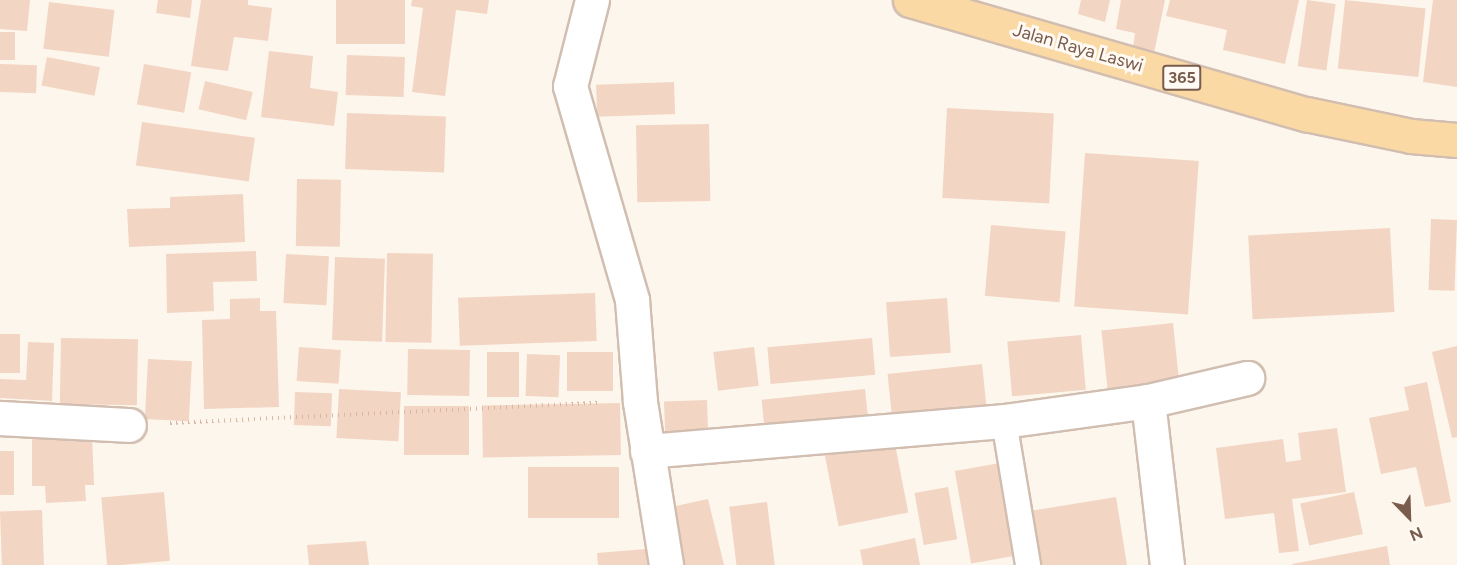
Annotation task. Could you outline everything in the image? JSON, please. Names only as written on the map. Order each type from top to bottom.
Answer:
[{"type":"main road","name":"Jalan Raya Laswi","points":[[909,0],[1306,114],[1411,136],[1457,140]]},
{"type":"street","points":[[592,0],[570,86],[632,300],[640,402],[666,565]]},
{"type":"street","points":[[647,451],[1004,421],[1148,401],[1247,378]]},
{"type":"street","points":[[1148,401],[1167,565]]},
{"type":"street","points":[[0,418],[129,425]]},
{"type":"lane","points":[[1004,421],[1028,565]]},
{"type":"path","points":[[129,425],[640,402]]},
{"type":"building","points":[[0,0],[30,0],[27,31],[0,29]]},
{"type":"building","points":[[158,0],[192,0],[190,18],[156,13]]},
{"type":"building","points":[[201,0],[248,0],[248,5],[272,8],[268,41],[234,37],[228,71],[191,66]]},
{"type":"building","points":[[336,0],[405,0],[405,44],[336,44]]},
{"type":"building","points":[[412,0],[489,0],[487,14],[456,10],[445,96],[412,92],[423,8],[411,6]]},
{"type":"building","points":[[1081,0],[1110,0],[1105,22],[1078,14]]},
{"type":"building","points":[[1121,0],[1165,0],[1153,58],[1132,54],[1135,33],[1116,29]]},
{"type":"building","points":[[1170,0],[1299,0],[1285,64],[1223,50],[1227,30],[1166,16]]},
{"type":"building","points":[[1307,0],[1336,4],[1326,70],[1298,66]]},
{"type":"building","points":[[1345,0],[1426,8],[1418,77],[1338,69]]},
{"type":"building","points":[[1433,0],[1457,0],[1457,87],[1423,82]]},
{"type":"building","points":[[49,2],[115,10],[109,57],[43,49]]},
{"type":"building","points":[[0,32],[15,32],[15,60],[0,60]]},
{"type":"building","points":[[269,51],[313,56],[310,88],[338,92],[334,126],[261,117]]},
{"type":"building","points":[[347,55],[405,57],[404,97],[346,95]]},
{"type":"building","points":[[47,57],[100,67],[94,96],[41,85]]},
{"type":"building","points":[[0,64],[37,65],[36,93],[0,92]]},
{"type":"building","points":[[144,64],[191,72],[184,113],[137,104]]},
{"type":"building","points":[[205,81],[253,92],[246,120],[198,109]]},
{"type":"building","points":[[674,82],[675,114],[597,117],[596,85]]},
{"type":"building","points":[[947,108],[1054,114],[1049,203],[942,198]]},
{"type":"building","points":[[347,113],[446,116],[444,172],[345,169]]},
{"type":"building","points":[[142,122],[255,138],[249,181],[136,166]]},
{"type":"building","points":[[709,124],[710,201],[637,202],[636,125]]},
{"type":"building","points":[[1085,153],[1199,161],[1188,315],[1074,307]]},
{"type":"building","points":[[297,179],[341,180],[340,247],[296,246]]},
{"type":"building","points":[[243,194],[245,242],[129,247],[127,209],[170,208],[170,197]]},
{"type":"building","points":[[1431,219],[1457,220],[1455,291],[1429,290]]},
{"type":"building","points":[[991,225],[1066,232],[1060,302],[985,296]]},
{"type":"building","points":[[1390,228],[1394,312],[1253,319],[1248,235]]},
{"type":"building","points":[[256,251],[257,281],[213,282],[214,311],[167,313],[166,254]]},
{"type":"building","points":[[387,253],[433,254],[431,343],[385,342]]},
{"type":"building","points":[[286,254],[329,256],[326,305],[283,303]]},
{"type":"building","points":[[335,257],[385,259],[382,342],[332,340]]},
{"type":"building","points":[[595,293],[597,341],[460,346],[458,298]]},
{"type":"building","points":[[260,298],[260,311],[276,311],[279,407],[204,409],[202,320],[230,319],[230,299]]},
{"type":"building","points":[[947,298],[951,353],[890,357],[886,302]]},
{"type":"building","points":[[1173,323],[1179,383],[1108,390],[1101,331]]},
{"type":"building","points":[[0,334],[20,334],[20,373],[0,373]]},
{"type":"building","points":[[1081,335],[1086,390],[1012,396],[1007,341]]},
{"type":"building","points":[[61,338],[138,339],[137,405],[60,404]]},
{"type":"building","points":[[872,338],[875,375],[771,384],[767,347]]},
{"type":"building","points":[[28,342],[54,343],[52,401],[0,398],[0,379],[26,380]]},
{"type":"building","points":[[1457,346],[1457,437],[1452,438],[1432,352]]},
{"type":"building","points":[[299,347],[341,350],[339,384],[297,381]]},
{"type":"building","points":[[754,347],[759,386],[718,391],[713,352]]},
{"type":"building","points":[[408,349],[470,350],[469,396],[407,395]]},
{"type":"building","points":[[487,352],[519,352],[519,397],[487,397]]},
{"type":"building","points":[[567,352],[613,352],[613,391],[567,391]]},
{"type":"building","points":[[527,354],[560,355],[559,397],[526,396]]},
{"type":"building","points":[[148,359],[192,361],[189,421],[145,419]]},
{"type":"building","points":[[982,364],[987,414],[893,424],[888,374]]},
{"type":"building","points":[[1427,382],[1451,502],[1425,507],[1416,467],[1381,474],[1369,418],[1409,410],[1404,387]]},
{"type":"building","points":[[339,389],[401,392],[398,441],[336,438]]},
{"type":"building","points":[[865,389],[869,425],[765,436],[762,400]]},
{"type":"building","points":[[295,392],[332,393],[331,426],[294,425]]},
{"type":"building","points":[[707,400],[708,434],[665,435],[664,402]]},
{"type":"building","points":[[620,403],[621,455],[483,457],[482,405]]},
{"type":"building","points":[[404,406],[469,406],[469,455],[404,455]]},
{"type":"building","points":[[1337,428],[1346,492],[1292,499],[1299,551],[1279,553],[1274,513],[1225,519],[1216,448],[1283,439],[1286,462],[1301,460],[1298,433]]},
{"type":"building","points":[[92,435],[94,485],[85,485],[86,501],[46,503],[45,486],[32,486],[32,438]]},
{"type":"building","points":[[894,439],[908,513],[839,526],[824,453]]},
{"type":"building","points":[[0,451],[14,451],[14,495],[0,495]]},
{"type":"building","points":[[1006,462],[1022,555],[971,564],[955,471]]},
{"type":"building","points":[[528,467],[619,467],[619,518],[528,518]]},
{"type":"building","points":[[948,487],[957,539],[924,545],[915,493]]},
{"type":"building","points":[[164,492],[170,561],[107,565],[101,497]]},
{"type":"building","points":[[1354,492],[1363,534],[1309,545],[1300,503]]},
{"type":"building","points":[[1116,497],[1127,565],[1039,565],[1030,511]]},
{"type":"building","points":[[708,499],[724,565],[675,565],[662,509]]},
{"type":"building","points":[[767,502],[775,565],[736,565],[729,507]]},
{"type":"building","points":[[42,510],[44,565],[2,565],[0,511]]},
{"type":"building","points":[[915,538],[920,565],[863,565],[860,550]]},
{"type":"building","points":[[366,541],[369,565],[309,565],[307,545]]},
{"type":"building","points":[[1387,546],[1390,565],[1292,565],[1292,564]]},
{"type":"building","points":[[646,549],[647,565],[598,565],[597,553]]}]
